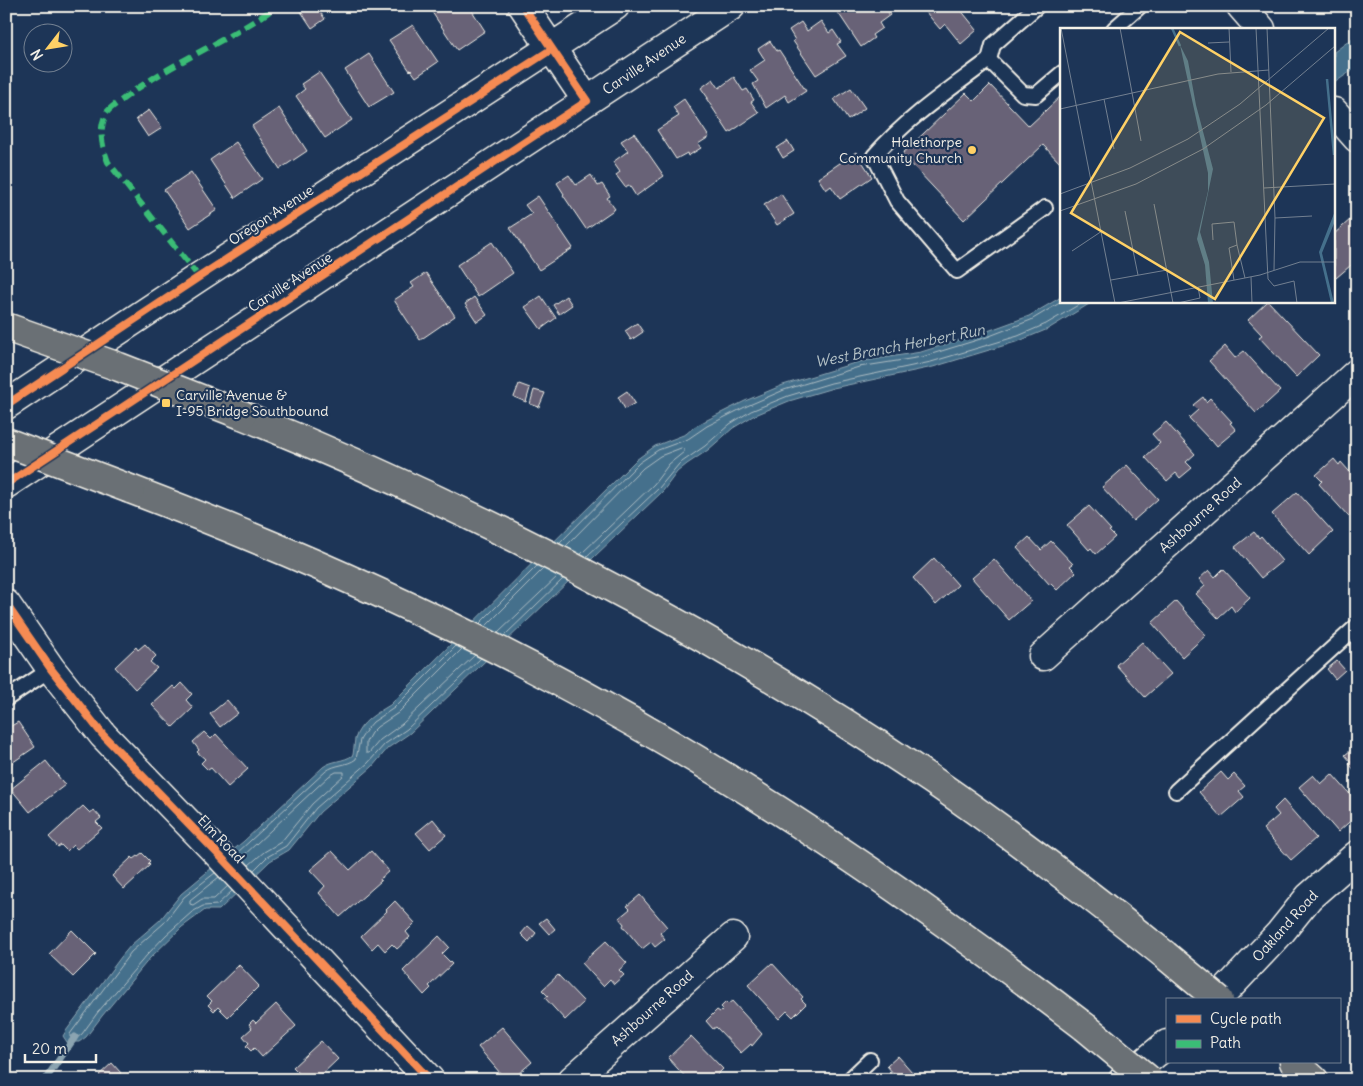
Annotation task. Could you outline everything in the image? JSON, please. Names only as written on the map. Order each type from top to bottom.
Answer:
[{"type":"highway","points":[[6,327],[118,367],[242,416],[387,477],[507,533],[644,605],[802,697],[932,781],[1055,869],[1165,955],[1216,998]]},
{"type":"highway","points":[[6,442],[267,542],[380,593],[562,683],[676,747],[829,843],[922,907],[1085,1027],[1149,1080]]},
{"type":"highway","points":[[1296,1064],[1314,1080]]},
{"type":"street","points":[[522,6],[588,101]]},
{"type":"street","name":"Oregon Avenue","points":[[6,405],[615,6]]},
{"type":"street","name":"Carville Avenue","points":[[6,484],[731,6]]},
{"type":"street","points":[[1241,6],[1260,28]]},
{"type":"street","points":[[1336,114],[1356,136]]},
{"type":"street","name":"Ashbourne Road","points":[[1043,656],[1357,373]]},
{"type":"street","name":"Elm Road","points":[[6,604],[51,669],[103,735],[217,853],[430,1080]]},
{"type":"street","name":"Oakland Road","points":[[1220,998],[1280,933],[1309,897],[1357,855]]},
{"type":"street","name":"Ashbourne Road","points":[[572,1080],[733,937]]},
{"type":"street","points":[[1124,1080],[1166,1045]]},
{"type":"lane","points":[[1037,6],[993,45],[989,60],[944,93],[890,138],[874,156],[897,202],[957,272],[1045,208]]},
{"type":"lane","points":[[1115,28],[1140,6]]},
{"type":"lane","points":[[989,60],[1023,94],[1036,95],[1060,75]]},
{"type":"lane","points":[[1176,791],[1357,626]]},
{"type":"lane","points":[[6,699],[51,669]]},
{"type":"lane","points":[[849,1080],[870,1060]]},
{"type":"water","points":[[1357,35],[1357,67],[1336,82],[1336,51]]},
{"type":"water","points":[[1060,297],[1060,302],[1092,302],[1048,329],[1019,341],[933,367],[833,388],[789,401],[753,416],[733,428],[708,450],[677,472],[663,491],[410,733],[388,748],[372,767],[320,812],[289,850],[270,861],[219,910],[205,910],[182,927],[150,958],[86,1037],[79,1042],[67,1042],[63,1036],[66,1031],[131,945],[160,920],[181,894],[244,841],[323,767],[353,755],[357,733],[365,723],[390,705],[636,460],[655,446],[686,434],[705,421],[783,385],[858,362],[921,352],[985,332],[1029,316]]},
{"type":"building","points":[[305,6],[316,6],[325,19],[312,28],[300,10]]},
{"type":"building","points":[[428,6],[469,6],[485,31],[457,50]]},
{"type":"building","points":[[843,6],[884,6],[890,15],[879,23],[882,28],[872,35],[874,38],[861,47],[837,11]]},
{"type":"building","points":[[931,6],[952,6],[957,11],[960,9],[977,30],[961,44],[945,24],[940,29],[925,11]]},
{"type":"building","points":[[965,6],[977,6],[977,7],[970,12]]},
{"type":"building","points":[[821,21],[829,33],[833,30],[841,42],[837,44],[846,56],[816,75],[793,41],[795,40],[789,30],[801,22],[807,31]]},
{"type":"building","points":[[413,25],[438,62],[416,77],[389,40]]},
{"type":"building","points":[[770,41],[777,51],[779,50],[806,91],[789,102],[785,95],[766,108],[753,84],[758,81],[750,70],[765,60],[758,49]]},
{"type":"building","points":[[369,54],[394,92],[369,107],[345,70]]},
{"type":"building","points":[[319,72],[352,120],[325,138],[296,96],[305,89],[301,84]]},
{"type":"building","points":[[734,77],[743,91],[747,89],[754,100],[751,102],[759,113],[729,133],[701,88],[713,79],[719,88]]},
{"type":"building","name":"Halethorpe Community Church","points":[[990,85],[1029,126],[1060,97],[1060,163],[1043,145],[964,220],[902,154],[966,93],[974,101]]},
{"type":"building","points":[[851,88],[865,108],[848,120],[834,99]]},
{"type":"building","points":[[684,99],[709,137],[698,144],[701,148],[688,156],[687,153],[676,159],[657,130],[679,116],[673,107]]},
{"type":"building","points":[[279,108],[307,151],[280,169],[252,126]]},
{"type":"building","points":[[149,110],[162,128],[148,137],[136,119]]},
{"type":"building","points":[[634,133],[664,176],[636,196],[629,185],[625,187],[616,175],[620,172],[613,162],[628,151],[621,141]]},
{"type":"building","points":[[788,141],[794,151],[783,158],[777,148]]},
{"type":"building","points":[[236,142],[262,179],[235,198],[210,160]]},
{"type":"building","points":[[856,152],[872,177],[840,199],[831,186],[826,190],[818,178]]},
{"type":"building","points":[[191,172],[217,210],[190,228],[164,190]]},
{"type":"building","points":[[569,175],[576,185],[591,175],[598,186],[602,184],[610,196],[607,198],[615,209],[586,229],[557,183]]},
{"type":"building","points":[[781,194],[794,214],[777,225],[764,205]]},
{"type":"building","points":[[538,196],[573,248],[539,270],[510,228],[532,214],[525,205]]},
{"type":"building","points":[[1351,219],[1357,225],[1357,260],[1336,278],[1336,232]]},
{"type":"building","points":[[492,242],[513,273],[478,297],[457,265]]},
{"type":"building","points":[[426,273],[455,316],[420,340],[394,300],[414,287],[411,283]]},
{"type":"building","points":[[541,296],[556,318],[541,329],[525,307]]},
{"type":"building","points":[[566,296],[572,305],[559,314],[553,305]]},
{"type":"building","points":[[474,297],[487,315],[477,322],[465,304]]},
{"type":"building","points":[[1269,302],[1319,355],[1296,377],[1259,337],[1262,335],[1248,320]]},
{"type":"building","points":[[637,323],[643,332],[631,340],[625,331]]},
{"type":"building","points":[[1225,346],[1235,358],[1244,351],[1280,391],[1256,413],[1209,361]]},
{"type":"building","points":[[519,384],[530,388],[526,402],[514,397]]},
{"type":"building","points":[[534,390],[545,393],[539,407],[530,404]]},
{"type":"building","points":[[627,391],[635,403],[625,409],[618,397]]},
{"type":"building","points":[[1203,397],[1206,402],[1210,398],[1232,422],[1230,423],[1236,430],[1217,446],[1189,418],[1198,410],[1193,405]]},
{"type":"building","points":[[1166,422],[1195,454],[1186,462],[1192,468],[1180,478],[1176,473],[1167,481],[1145,457],[1160,443],[1152,434]]},
{"type":"building","points":[[1334,459],[1339,465],[1341,462],[1357,480],[1357,510],[1349,517],[1319,484],[1322,481],[1316,475]]},
{"type":"building","points":[[1127,465],[1158,499],[1133,521],[1102,487]]},
{"type":"building","points":[[1297,492],[1333,532],[1309,555],[1272,514]]},
{"type":"building","points":[[1089,506],[1115,537],[1096,554],[1091,548],[1089,550],[1067,525]]},
{"type":"building","points":[[1254,532],[1259,538],[1261,536],[1282,561],[1261,578],[1235,547]]},
{"type":"building","points":[[1029,537],[1041,550],[1051,541],[1073,564],[1070,566],[1076,572],[1057,590],[1050,585],[1017,548]]},
{"type":"building","points":[[934,558],[958,585],[936,605],[913,578]]},
{"type":"building","points":[[994,559],[1031,601],[1009,620],[972,578]]},
{"type":"building","points":[[1223,569],[1250,598],[1235,612],[1231,606],[1218,618],[1196,594],[1205,586],[1199,579],[1209,570],[1215,577]]},
{"type":"building","points":[[1176,601],[1206,635],[1182,657],[1152,623]]},
{"type":"building","points":[[1142,642],[1171,674],[1145,697],[1116,665]]},
{"type":"building","points":[[145,644],[156,656],[150,662],[157,668],[135,689],[115,667],[136,647],[138,650]]},
{"type":"building","points":[[1337,661],[1345,670],[1335,679],[1327,669]]},
{"type":"building","points":[[182,683],[192,694],[186,700],[193,708],[173,727],[152,705],[173,686],[176,689]]},
{"type":"building","points":[[227,700],[238,713],[220,727],[210,714]]},
{"type":"building","points":[[18,722],[35,747],[6,767],[6,729]]},
{"type":"building","points":[[204,732],[211,739],[216,734],[248,769],[228,787],[211,768],[208,770],[201,763],[205,759],[197,752],[199,750],[193,742]]},
{"type":"building","points":[[1357,745],[1357,773],[1349,764],[1351,762],[1345,755]]},
{"type":"building","points":[[46,761],[65,785],[30,812],[11,789]]},
{"type":"building","points":[[1221,772],[1228,780],[1234,774],[1245,786],[1239,791],[1244,797],[1221,817],[1199,792]]},
{"type":"building","points":[[1332,774],[1357,802],[1357,815],[1338,832],[1299,787],[1313,775],[1321,784]]},
{"type":"building","points":[[1283,800],[1316,838],[1291,860],[1263,829],[1279,815],[1274,809]]},
{"type":"building","points":[[83,806],[90,813],[94,810],[101,818],[96,822],[102,828],[77,849],[73,845],[67,851],[61,845],[58,847],[49,837]]},
{"type":"building","points":[[433,819],[446,835],[430,849],[416,833]]},
{"type":"building","points":[[332,851],[350,870],[371,851],[389,871],[380,879],[381,881],[340,917],[319,893],[325,886],[310,870]]},
{"type":"building","points":[[142,853],[150,861],[148,863],[150,865],[124,889],[112,876],[132,857],[134,859]]},
{"type":"building","points":[[640,895],[667,927],[660,933],[665,939],[655,947],[651,942],[642,949],[623,926],[624,924],[619,918],[630,909],[627,906]]},
{"type":"building","points":[[395,901],[415,923],[406,932],[410,937],[397,949],[392,944],[385,951],[378,943],[372,949],[361,936]]},
{"type":"building","points":[[546,918],[555,929],[549,934],[539,923]]},
{"type":"building","points":[[528,926],[536,933],[529,942],[521,934]]},
{"type":"building","points":[[72,930],[96,954],[73,977],[49,954]]},
{"type":"building","points":[[439,936],[449,947],[442,954],[452,964],[429,986],[431,988],[424,995],[403,971]]},
{"type":"building","points":[[606,941],[627,963],[619,970],[624,975],[614,984],[610,979],[603,986],[582,963]]},
{"type":"building","points":[[772,963],[803,997],[801,999],[806,1004],[793,1017],[787,1011],[779,1019],[748,985]]},
{"type":"building","points":[[239,965],[259,986],[228,1017],[218,1007],[214,1011],[208,1005],[212,1001],[207,996]]},
{"type":"building","points":[[558,975],[584,1002],[565,1020],[545,998],[548,996],[542,990]]},
{"type":"building","points":[[732,1001],[762,1034],[752,1046],[751,1044],[741,1053],[716,1027],[713,1029],[706,1021],[717,1010],[720,1012],[723,1009],[721,1007],[726,1002],[728,1004]]},
{"type":"building","points":[[276,1004],[296,1026],[262,1057],[254,1048],[251,1051],[246,1046],[249,1043],[243,1036],[252,1028],[249,1024],[253,1020],[256,1023]]},
{"type":"building","points":[[502,1027],[532,1062],[511,1080],[506,1080],[478,1047]]},
{"type":"building","points":[[691,1036],[723,1069],[712,1080],[688,1080],[668,1058]]},
{"type":"building","points":[[321,1041],[338,1059],[316,1080],[306,1080],[293,1067]]},
{"type":"building","points":[[898,1056],[913,1073],[905,1080],[899,1080],[887,1066]]},
{"type":"building","points":[[112,1063],[121,1073],[114,1080],[104,1080],[99,1075]]},
{"type":"waterway","name":"West Branch Herbert Run","points":[[45,1080],[75,1037]]},
{"type":"marked path","points":[[199,277],[108,162],[104,150],[102,126],[106,114],[111,108],[141,86],[259,19],[277,6]]},
{"type":"cycle path","points":[[6,484],[587,101],[523,6]]},
{"type":"cycle path","points":[[6,405],[199,277],[552,49]]},
{"type":"cycle path","points":[[6,604],[51,669],[103,735],[217,853],[430,1080]]},
{"type":"place","name":"Halethorpe Community Church","points":[[972,150]]},
{"type":"place","name":"Carville Avenue & I-95 Bridge Southbound","points":[[166,403]]}]
